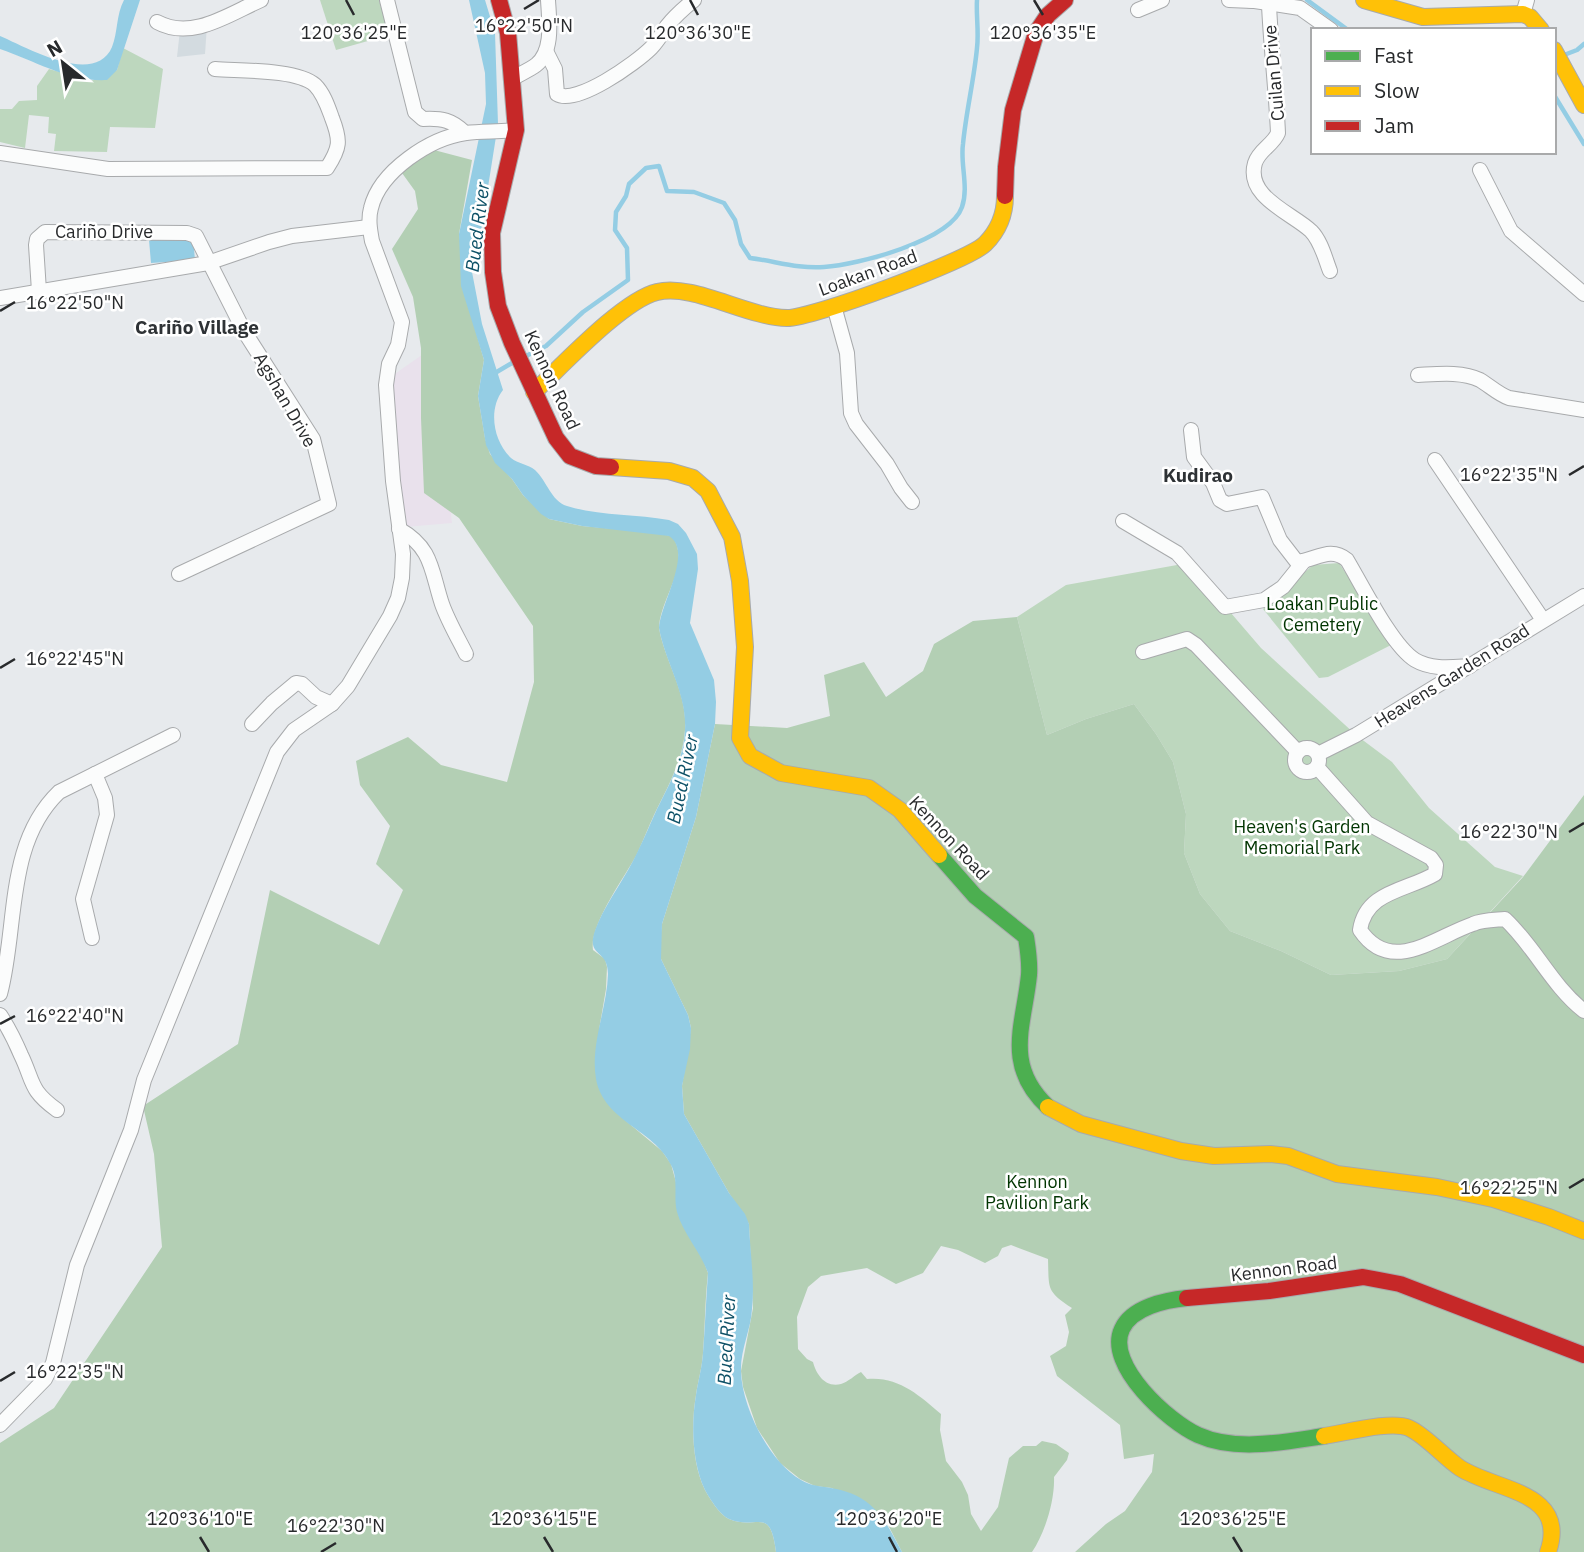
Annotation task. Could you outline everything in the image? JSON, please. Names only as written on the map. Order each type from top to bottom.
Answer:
[{"type":"main road","name":"Kennon Road","points":[[499,0],[508,33],[512,79],[510,131],[492,233],[493,272],[498,306],[512,343],[556,438],[570,456],[596,466],[669,471],[693,478],[708,491],[732,537],[740,581],[745,647],[740,738],[750,756],[782,773],[869,788],[900,810],[975,896],[1026,937],[1030,961],[1018,1026],[1018,1051],[1032,1089],[1042,1102],[1053,1112],[1071,1121],[1185,1152],[1229,1157],[1283,1155],[1337,1174],[1436,1187],[1474,1195],[1543,1214],[1584,1231]]},
{"type":"main road","name":"Loakan Road","points":[[534,392],[622,311],[656,292],[685,292],[769,316],[788,318],[834,306],[964,257],[983,246],[997,230],[1005,204],[1006,167],[1013,110],[1036,33],[1048,15],[1065,0]]},
{"type":"main road","points":[[1364,0],[1423,17],[1526,4],[1530,17],[1539,28]]},
{"type":"main road","points":[[1556,54],[1584,105]]},
{"type":"main road","name":"Kennon Road","points":[[1548,1552],[1553,1540],[1549,1517],[1544,1507],[1517,1491],[1462,1469],[1409,1428],[1390,1426],[1276,1443],[1229,1443],[1198,1435],[1164,1414],[1142,1390],[1129,1371],[1119,1341],[1122,1329],[1130,1318],[1155,1305],[1180,1299],[1281,1290],[1363,1278],[1400,1284],[1486,1320],[1584,1355]]},
{"type":"street","points":[[157,22],[191,30],[261,0]]},
{"type":"street","points":[[387,0],[415,112],[423,119],[443,118],[454,122],[471,133]]},
{"type":"street","points":[[512,79],[537,64],[546,51],[548,0]]},
{"type":"street","points":[[546,51],[555,69],[557,94],[565,97],[574,94],[612,77],[636,62],[654,46],[678,14],[694,0]]},
{"type":"street","points":[[1138,10],[1162,0]]},
{"type":"street","points":[[1229,0],[1300,8],[1328,28]]},
{"type":"street","name":"Cuilan Drive","points":[[1269,5],[1278,133],[1256,161],[1254,175],[1258,186],[1271,202],[1312,232],[1319,242],[1330,271]]},
{"type":"street","points":[[0,153],[108,169],[327,168],[338,151],[337,134],[325,100],[313,84],[306,79],[279,74],[215,69]]},
{"type":"street","points":[[0,1425],[45,1379],[53,1363],[77,1265],[128,1140],[144,1080],[273,761],[285,739],[332,704],[358,672],[398,598],[403,554],[393,481],[386,385],[389,364],[398,345],[402,322],[372,241],[369,227],[371,208],[386,181],[414,153],[433,143],[471,133],[510,131]]},
{"type":"street","points":[[1480,170],[1511,231],[1584,294]]},
{"type":"street","points":[[0,298],[208,263],[292,236],[369,227]]},
{"type":"street","name":"Cariño Drive","points":[[39,291],[36,245],[37,239],[45,232],[187,233],[196,236],[208,263]]},
{"type":"street","name":"Agshan Drive","points":[[179,574],[329,504],[313,439],[244,331],[208,263]]},
{"type":"street","points":[[834,306],[847,353],[851,413],[912,502]]},
{"type":"street","points":[[1418,375],[1444,373],[1476,378],[1509,398],[1584,410]]},
{"type":"street","points":[[1191,430],[1194,457],[1213,483],[1220,500],[1227,505],[1262,497],[1280,540],[1297,562],[1332,552],[1340,554],[1347,560],[1396,640],[1414,660],[1436,667],[1470,666]]},
{"type":"street","points":[[1435,460],[1543,620]]},
{"type":"street","points":[[1123,521],[1177,553],[1226,607],[1264,600],[1283,587],[1304,561]]},
{"type":"street","points":[[399,529],[420,544],[428,557],[442,604],[466,654]]},
{"type":"street","name":"Heavens Garden Road","points":[[1317,761],[1584,596]]},
{"type":"street","points":[[1143,652],[1187,639],[1196,645],[1298,752]]},
{"type":"street","points":[[252,724],[296,683],[302,684],[316,697],[332,704]]},
{"type":"street","points":[[0,994],[17,878],[26,845],[45,805],[59,792],[173,735]]},
{"type":"street","points":[[1317,761],[1310,771],[1298,768],[1295,760],[1298,752],[1309,747],[1317,761],[1367,823],[1431,858],[1436,865],[1435,874],[1425,880],[1375,900],[1361,923],[1360,930],[1366,939],[1384,951],[1400,954],[1444,939],[1474,923],[1505,919],[1547,968],[1565,996],[1584,1011]]},
{"type":"street","points":[[93,939],[83,899],[107,815],[105,798],[95,774]]},
{"type":"street","points":[[0,1015],[23,1057],[29,1081],[41,1098],[57,1110]]},
{"type":"shaded area","points":[[207,25],[205,54],[177,57],[180,30]]},
{"type":"shaded area","points":[[432,348],[452,523],[405,527],[389,378]]},
{"type":"green space","points":[[320,0],[379,0],[389,35],[336,50]]},
{"type":"green space","points":[[123,48],[163,69],[155,128],[110,127],[107,152],[54,151],[56,134],[48,133],[49,117],[29,115],[25,148],[0,142],[0,109],[12,109],[19,101],[37,100],[37,86],[49,69],[91,81],[117,70]]},
{"type":"green space","points":[[434,150],[472,160],[459,234],[474,325],[484,360],[478,396],[490,454],[523,495],[549,519],[582,526],[660,533],[673,537],[678,548],[677,571],[664,605],[659,628],[683,704],[684,741],[674,774],[637,854],[596,928],[593,950],[605,959],[607,967],[599,1030],[626,1121],[662,1151],[671,1164],[677,1186],[678,1214],[708,1273],[702,1359],[693,1418],[695,1456],[701,1480],[712,1502],[726,1517],[739,1522],[766,1524],[770,1528],[776,1552],[0,1552],[0,1443],[54,1408],[162,1247],[154,1154],[143,1106],[238,1044],[270,890],[379,945],[403,890],[376,864],[390,826],[360,785],[356,761],[408,737],[441,765],[507,782],[534,682],[533,626],[459,518],[424,493],[421,348],[413,297],[392,249],[418,209],[415,191],[402,173],[409,163]]},
{"type":"green space","name":"Heaven's Garden Memorial Park","points":[[1188,563],[1261,648],[1356,735],[1392,762],[1429,808],[1495,867],[1523,876],[1447,959],[1399,971],[1331,975],[1230,931],[1200,894],[1184,853],[1186,814],[1173,762],[1134,704],[1047,735],[1017,617],[1066,585]]},
{"type":"green space","name":"Loakan Public Cemetery","points":[[1339,563],[1393,644],[1328,677],[1319,678],[1263,609],[1313,565]]},
{"type":"green space","name":"Kennon Pavilion Park","points":[[1017,617],[1047,735],[1134,704],[1173,762],[1186,814],[1184,853],[1200,894],[1230,931],[1331,975],[1399,971],[1447,959],[1523,877],[1584,795],[1584,1552],[1075,1552],[1125,1511],[1152,1472],[1154,1454],[1124,1459],[1120,1425],[1057,1376],[1050,1356],[1066,1346],[1069,1332],[1065,1315],[1072,1308],[1053,1293],[1048,1259],[1011,1245],[1002,1248],[998,1256],[985,1263],[958,1250],[941,1246],[923,1273],[896,1284],[867,1268],[821,1276],[808,1287],[797,1317],[798,1349],[813,1362],[819,1375],[830,1384],[841,1384],[861,1372],[867,1379],[889,1381],[907,1388],[941,1414],[940,1430],[946,1461],[962,1482],[968,1495],[971,1514],[981,1531],[998,1507],[1009,1458],[1023,1446],[1036,1446],[1042,1441],[1056,1444],[1069,1453],[1054,1477],[1048,1516],[1032,1552],[902,1552],[886,1521],[832,1488],[815,1486],[800,1479],[780,1463],[757,1428],[743,1387],[741,1371],[753,1308],[749,1224],[684,1114],[682,1086],[691,1028],[688,1015],[661,959],[662,924],[696,817],[715,724],[787,728],[830,716],[824,675],[864,662],[886,697],[923,671],[934,644],[973,621]]},
{"type":"water","points":[[124,0],[140,0],[117,70],[107,80],[65,74],[0,49],[0,36],[59,61],[91,64],[103,58],[112,47]]},
{"type":"water","name":"Bued River","points":[[469,0],[485,0],[495,33],[498,124],[476,263],[472,272],[482,324],[503,390],[495,406],[494,415],[500,443],[511,458],[535,470],[557,500],[567,506],[592,512],[669,520],[678,524],[686,533],[697,554],[698,569],[690,623],[714,680],[715,724],[696,817],[662,924],[661,959],[688,1015],[691,1028],[690,1049],[682,1086],[684,1114],[749,1224],[753,1298],[741,1372],[746,1401],[768,1447],[789,1472],[808,1484],[845,1491],[867,1502],[883,1519],[902,1552],[776,1552],[770,1528],[766,1524],[739,1522],[729,1519],[719,1510],[705,1490],[697,1468],[693,1418],[702,1359],[708,1273],[677,1212],[675,1176],[671,1165],[653,1142],[609,1106],[601,1094],[595,1066],[608,974],[604,959],[594,948],[594,935],[602,914],[633,862],[671,781],[684,740],[683,703],[659,628],[674,579],[678,554],[676,544],[669,536],[582,526],[549,519],[541,514],[495,463],[486,445],[478,396],[484,360],[461,286],[459,234],[486,104],[485,73]]},
{"type":"water","points":[[193,237],[195,260],[151,263],[149,240]]},
{"type":"waterway","points":[[526,356],[546,346],[583,312],[628,280],[627,248],[615,230],[616,212],[626,196],[629,184],[646,168],[659,166],[667,191],[694,192],[724,203],[735,220],[741,244],[750,258],[805,267],[858,262],[922,240],[954,219],[964,199],[962,152],[977,48],[977,0]]},
{"type":"waterway","points":[[1307,0],[1345,28]]},
{"type":"waterway","points":[[1564,55],[1584,44]]},
{"type":"waterway","points":[[1556,98],[1584,144]]},
{"type":"waterway","points":[[495,373],[512,363]]},
{"type":"traffic: fast","points":[[939,855],[975,896],[1026,937],[1029,970],[1021,1028],[1021,1060],[1025,1076],[1048,1107]]},
{"type":"traffic: fast","points":[[1187,1298],[1141,1310],[1133,1315],[1122,1329],[1119,1343],[1123,1359],[1143,1391],[1186,1428],[1213,1440],[1260,1444],[1324,1436]]},
{"type":"traffic: slow","points":[[1364,0],[1423,17],[1523,14],[1530,17],[1539,28]]},
{"type":"traffic: slow","points":[[1556,54],[1584,105]]},
{"type":"traffic: slow","points":[[534,392],[611,320],[627,307],[657,292],[687,292],[771,316],[802,316],[921,275],[972,252],[985,244],[997,228],[1004,209],[1005,196]]},
{"type":"traffic: slow","points":[[611,467],[669,471],[693,478],[708,491],[732,537],[740,581],[745,647],[740,738],[750,756],[781,773],[869,788],[900,810],[939,855]]},
{"type":"traffic: slow","points":[[1048,1107],[1081,1124],[1181,1151],[1214,1156],[1288,1156],[1337,1174],[1437,1187],[1493,1199],[1584,1231]]},
{"type":"traffic: slow","points":[[1324,1436],[1380,1426],[1409,1428],[1460,1468],[1525,1496],[1539,1505],[1548,1516],[1552,1532],[1548,1552]]},
{"type":"traffic: jam","points":[[499,0],[508,33],[516,130],[492,233],[493,272],[498,306],[556,438],[570,456],[596,466],[611,467]]},
{"type":"traffic: jam","points":[[1005,196],[1013,110],[1036,33],[1048,15],[1065,0]]},
{"type":"traffic: jam","points":[[1187,1298],[1269,1291],[1363,1277],[1400,1284],[1584,1355]]},
{"type":"district","name":"Cariño Village","points":[[197,327]]},
{"type":"district","name":"Kudirao","points":[[1198,475]]}]
